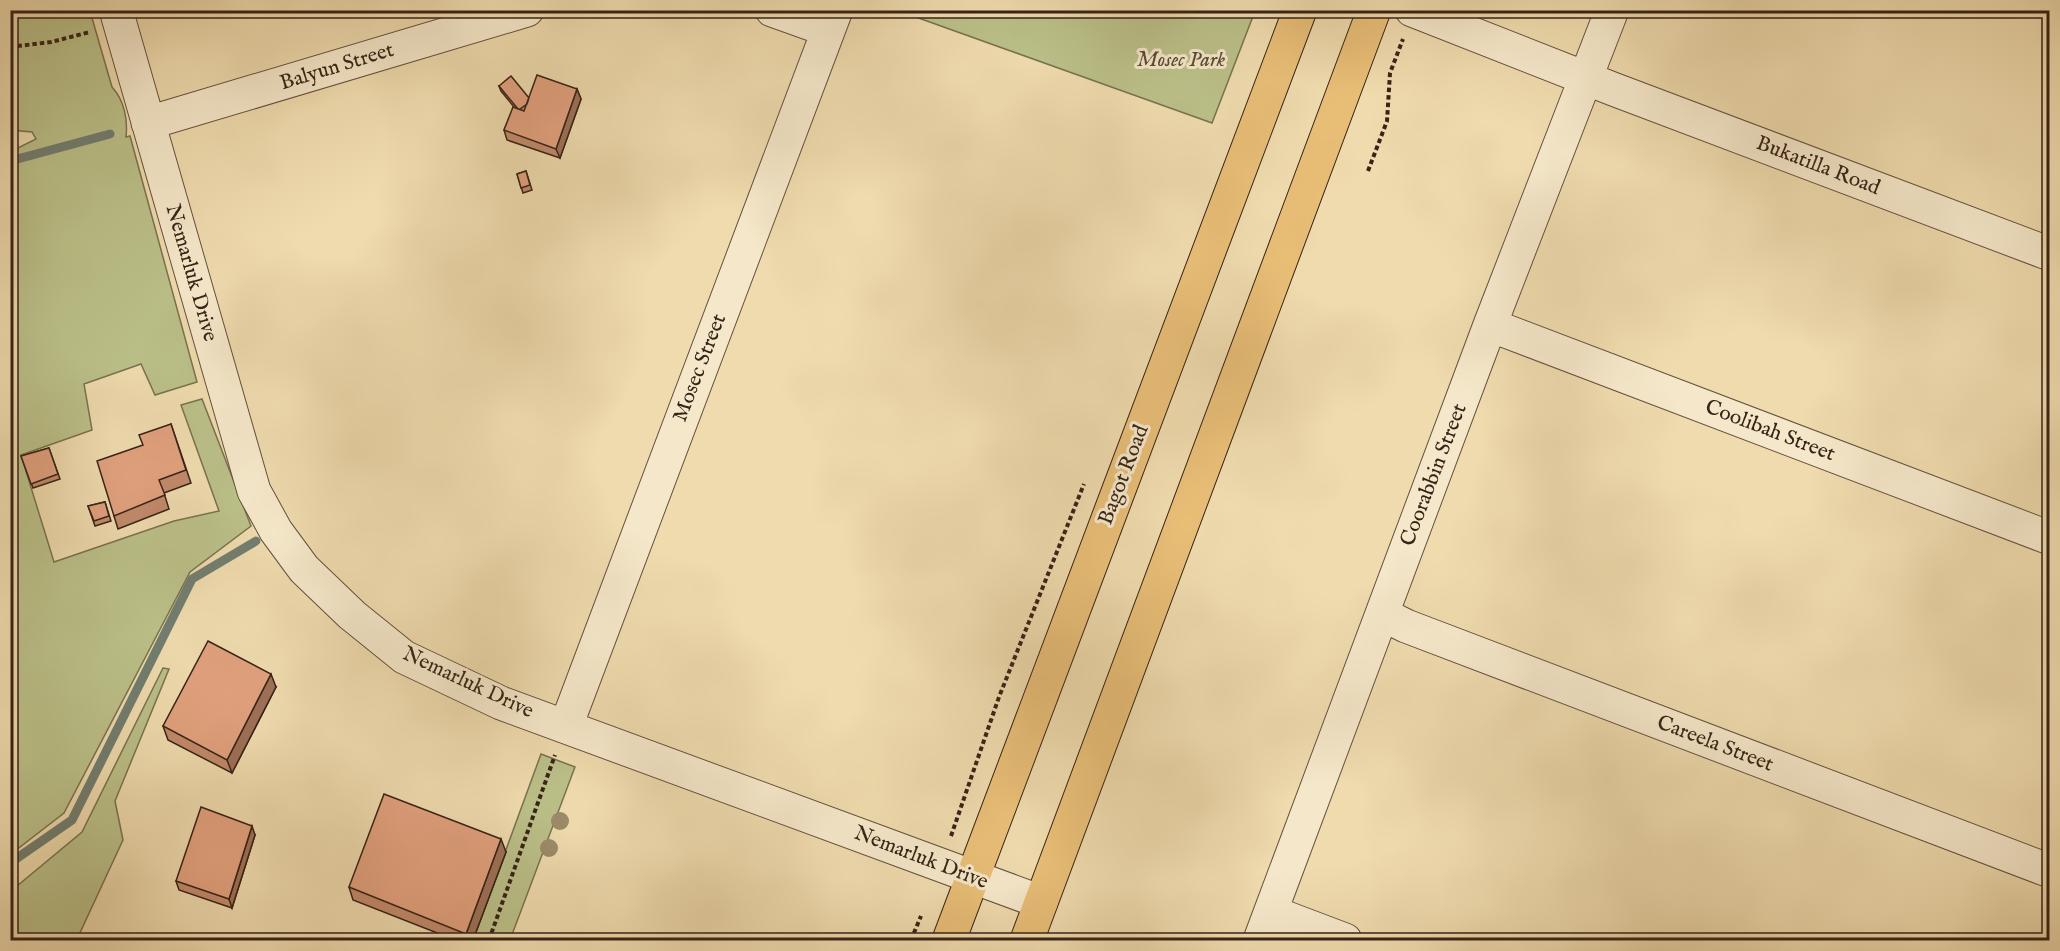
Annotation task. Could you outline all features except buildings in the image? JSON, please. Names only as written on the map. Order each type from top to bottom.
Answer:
[{"type":"main road","name":"Bagot Road","points":[[949,940],[1300,10]]},
{"type":"main road","points":[[1027,940],[1374,10]]},
{"type":"street","points":[[772,10],[832,20]]},
{"type":"street","name":"Coorabbin Street","points":[[1266,926],[1490,325],[1612,10]]},
{"type":"street","name":"Balyun Street","points":[[148,123],[525,11]]},
{"type":"street","name":"Bukatilla Road","points":[[1413,11],[2049,254]]},
{"type":"street","name":"Nemarluk Drive","points":[[118,17],[254,491],[276,531],[304,568],[344,608],[404,657],[501,703],[1041,902]]},
{"type":"street","name":"Mosec Street","points":[[566,726],[832,20]]},
{"type":"street","name":"Coolibah Street","points":[[1490,325],[2049,538]]},
{"type":"street","name":"Careela Street","points":[[1382,614],[1406,626],[2049,872]]},
{"type":"street","points":[[1266,926],[1345,940]]},
{"type":"path","points":[[1368,171],[1387,121],[1390,73],[1413,11]]},
{"type":"path","points":[[10,47],[51,42],[118,17]]},
{"type":"path","points":[[940,864],[999,697],[1084,482]]},
{"type":"path","points":[[489,940],[566,726]]},
{"type":"path","points":[[911,940],[923,910]]},
{"type":"green space","points":[[11,11],[90,11],[112,87],[120,98],[124,110],[126,137],[130,136],[197,382],[155,395],[141,364],[84,384],[92,430],[21,455],[54,562],[174,521],[219,511],[181,405],[202,399],[251,526],[190,572],[64,813],[11,854],[10,152],[36,139],[32,132],[11,130]]},
{"type":"green space","name":"Mosec Park","points":[[899,11],[1255,11],[1212,123]]},
{"type":"green space","points":[[163,668],[169,669],[115,801],[123,840],[79,935],[90,940],[11,940],[11,891],[82,832]]},
{"type":"green space","points":[[541,754],[575,767],[510,940],[473,940]]},
{"type":"waterway","points":[[10,161],[110,134]]},
{"type":"waterway","points":[[10,863],[72,820],[192,579],[256,541]]}]
